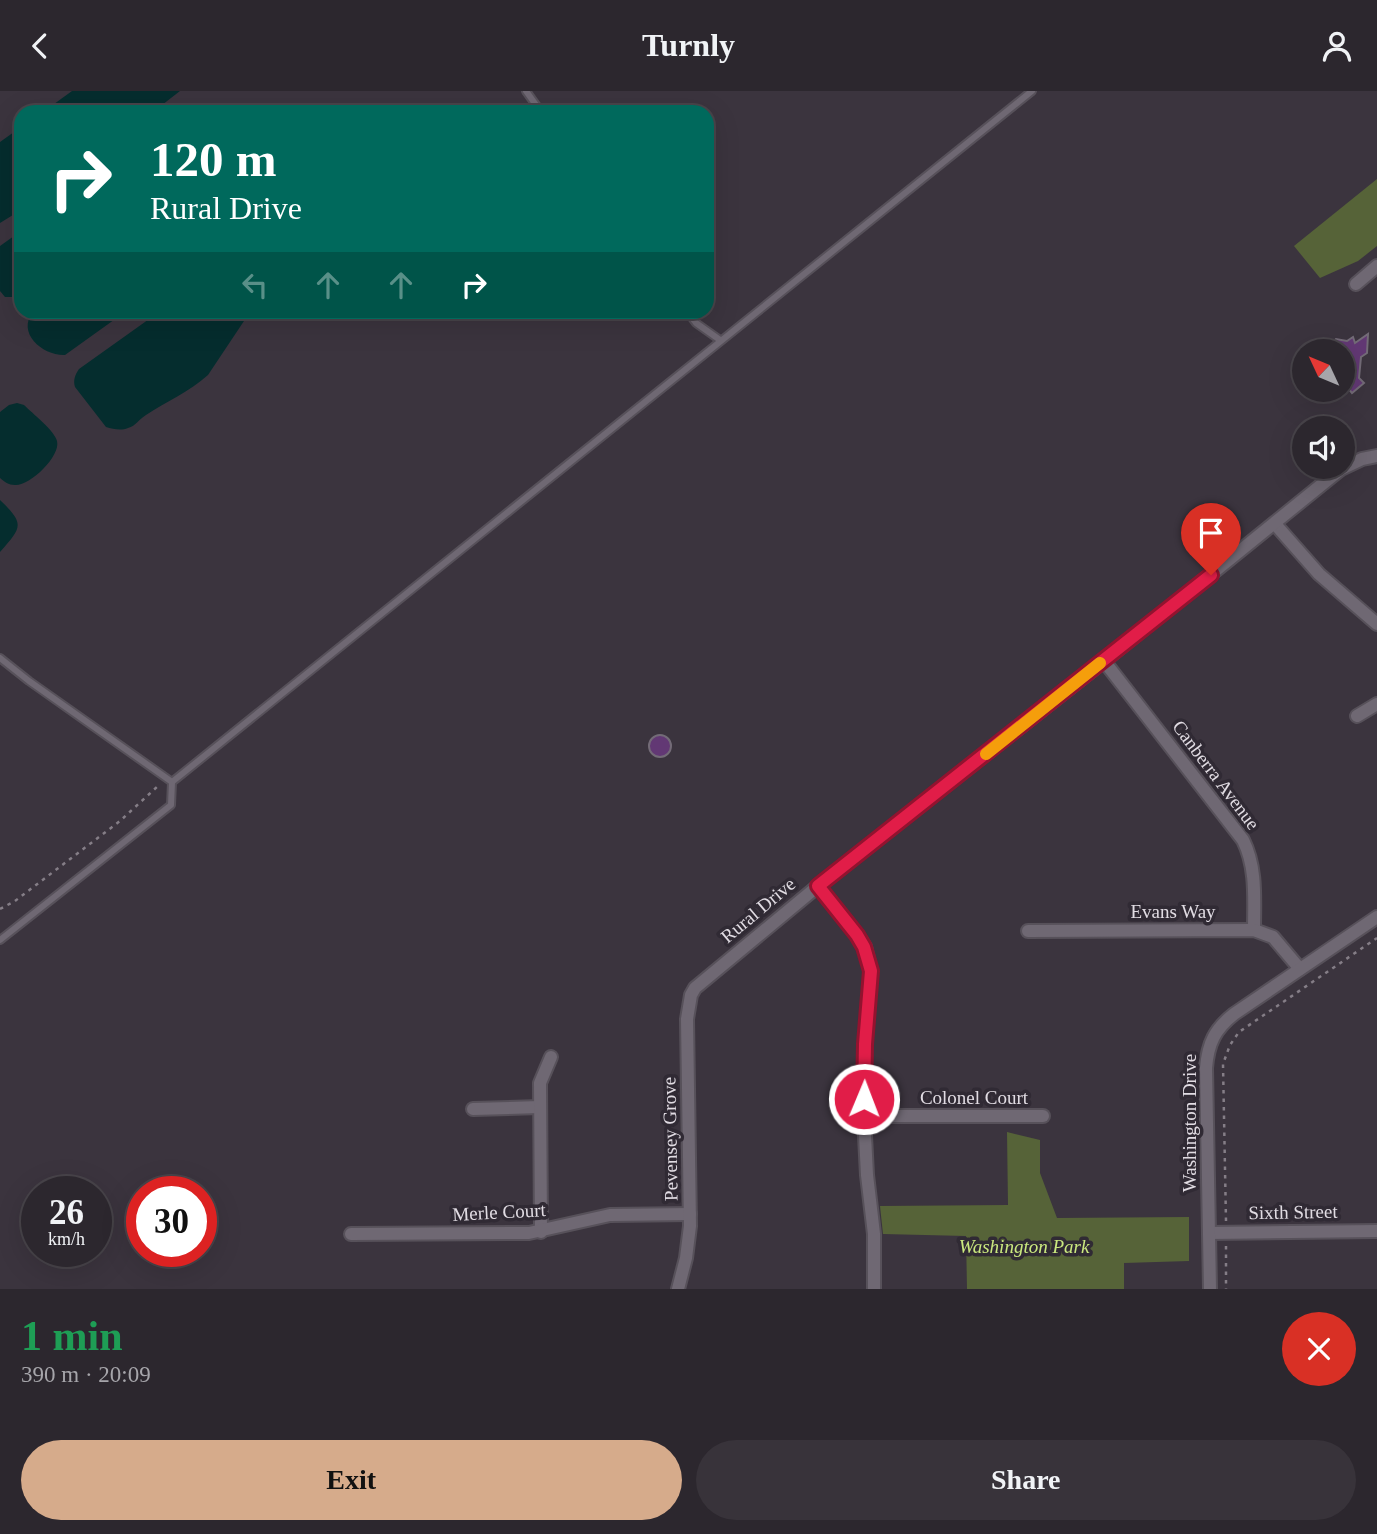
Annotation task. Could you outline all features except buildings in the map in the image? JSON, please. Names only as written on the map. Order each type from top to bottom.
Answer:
[{"type":"street","points":[[1356,283],[1377,266]]},
{"type":"street","name":"Rural Drive","points":[[695,988],[818,886],[1104,661],[1341,469],[1362,459],[1377,456]]},
{"type":"street","points":[[1275,524],[1319,574],[1377,624]]},
{"type":"street","name":"Canberra Avenue","points":[[1104,661],[1243,840],[1254,873],[1254,930]]},
{"type":"street","points":[[1357,716],[1377,703]]},
{"type":"street","points":[[818,886],[857,935],[864,947],[871,971],[865,1044],[864,1116],[874,1234],[873,1289]]},
{"type":"street","name":"Washington Drive","points":[[1210,1289],[1206,1067],[1211,1039],[1223,1023],[1377,917]]},
{"type":"street","points":[[1254,930],[1273,937],[1300,969]]},
{"type":"street","name":"Evans Way","points":[[1028,931],[1254,930]]},
{"type":"street","name":"Pevensey Grove","points":[[678,1289],[689,1243],[687,1019],[691,995],[695,988]]},
{"type":"street","points":[[541,1231],[541,1079],[551,1057]]},
{"type":"street","points":[[472,1109],[540,1107]]},
{"type":"street","name":"Colonel Court","points":[[864,1116],[1043,1116]]},
{"type":"street","name":"Merle Court","points":[[351,1234],[541,1231],[610,1215],[690,1214]]},
{"type":"street","name":"Sixth Street","points":[[1209,1233],[1377,1231]]},
{"type":"lane","points":[[170,780],[1032,91]]},
{"type":"lane","points":[[693,319],[720,340]]},
{"type":"lane","points":[[0,658],[170,780]]},
{"type":"lane","points":[[0,940],[171,805],[170,780]]},
{"type":"path","points":[[0,909],[15,901],[170,780]]},
{"type":"path","points":[[1226,1289],[1223,1064],[1230,1045],[1239,1032],[1377,937]]},
{"type":"green space","points":[[1377,179],[1377,246],[1358,261],[1320,278],[1294,246]]},
{"type":"green space","name":"Washington Park","points":[[1007,1132],[1040,1140],[1040,1173],[1057,1218],[1189,1217],[1189,1261],[1124,1263],[1124,1289],[967,1289],[966,1236],[883,1234],[880,1206],[1008,1205]]},
{"type":"shaded area","points":[[72,91],[180,91],[162,105],[53,105]]},
{"type":"shaded area","points":[[14,132],[14,214],[0,223],[0,142]]},
{"type":"shaded area","points":[[14,236],[14,297],[5,297],[0,291],[0,246]]},
{"type":"shaded area","points":[[115,319],[65,355],[48,352],[34,342],[28,328],[29,320]]},
{"type":"shaded area","points":[[149,319],[245,319],[208,375],[125,429],[106,427],[75,387],[74,380],[79,369]]},
{"type":"shaded area","points":[[17,403],[24,405],[48,427],[57,441],[57,447],[43,469],[28,481],[15,485],[0,478],[0,412]]},
{"type":"shaded area","points":[[0,500],[14,515],[18,526],[13,537],[0,552]]},
{"type":"slow traffic","points":[[986,754],[1100,663]]},
{"type":"route","points":[[864,1099],[865,1044],[872,985],[869,959],[857,935],[818,886],[1211,575]]}]
